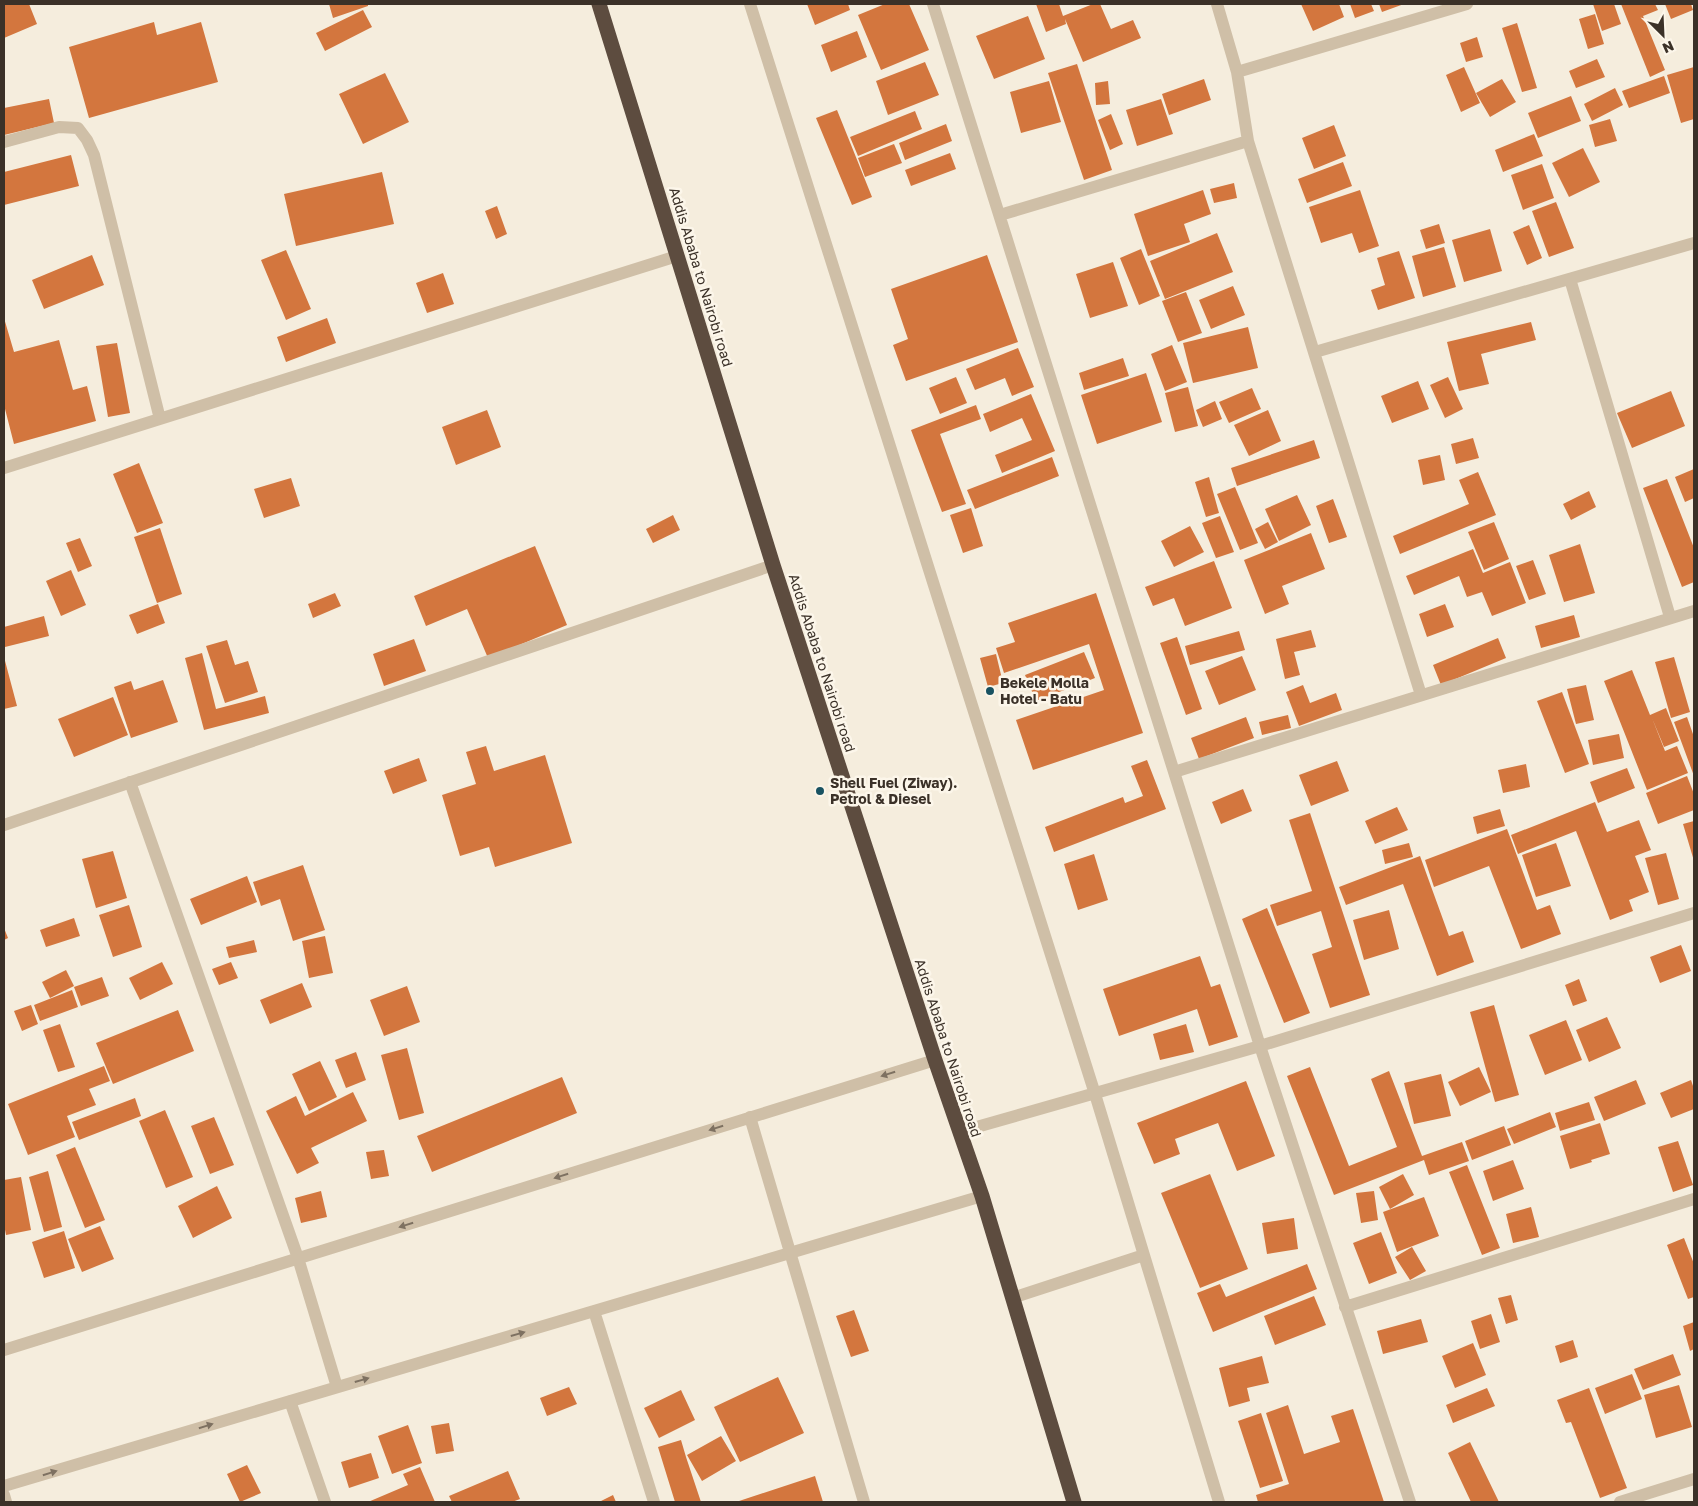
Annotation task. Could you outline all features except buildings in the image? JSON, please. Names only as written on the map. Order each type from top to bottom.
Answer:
[{"type":"highway","name":"Addis Ababa to Nairobi road","points":[[599,4],[773,565],[935,1060],[982,1196],[1074,1502]]},
{"type":"street","points":[[750,4],[1095,1094],[1218,1502]]},
{"type":"street","points":[[933,4],[1260,1046],[1410,1502]]},
{"type":"street","points":[[1217,4],[1237,72],[1248,142],[1421,695]]},
{"type":"street","points":[[1237,72],[1467,4]]},
{"type":"street","points":[[4,142],[59,127],[78,128],[88,140],[94,155],[160,419]]},
{"type":"street","points":[[1000,215],[1248,142]]},
{"type":"street","points":[[1315,352],[1694,243]]},
{"type":"street","points":[[4,468],[677,256]]},
{"type":"street","points":[[1570,279],[1670,617]]},
{"type":"street","points":[[4,825],[773,565]]},
{"type":"street","points":[[1174,772],[1694,611]]},
{"type":"street","points":[[130,782],[298,1258],[337,1387]]},
{"type":"street","points":[[959,1132],[1260,1046],[1694,914]]},
{"type":"street","points":[[4,1350],[935,1060]]},
{"type":"street","points":[[750,1117],[864,1502]]},
{"type":"street","points":[[4,1486],[982,1196]]},
{"type":"street","points":[[1345,1307],[1694,1199]]},
{"type":"street","points":[[1012,1298],[1144,1255]]},
{"type":"street","points":[[594,1311],[654,1502]]},
{"type":"street","points":[[290,1401],[326,1502]]},
{"type":"street","points":[[1620,1502],[1694,1479]]},
{"type":"street","points":[[4,1496],[6,1502]]},
{"type":"place","name":"Bekele Molla Hotel - Batu","points":[[990,691]]},
{"type":"place","name":"Shell Fuel (Ziway). Petrol & Diesel","points":[[820,791]]}]
